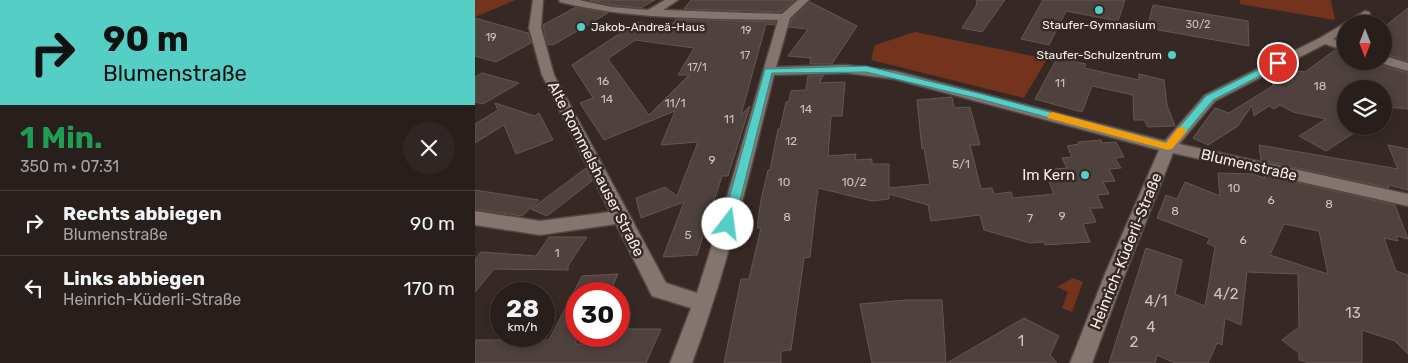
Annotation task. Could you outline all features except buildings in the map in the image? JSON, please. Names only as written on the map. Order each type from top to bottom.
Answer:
[{"type":"street","points":[[651,14],[673,0]]},
{"type":"street","points":[[681,363],[703,303],[728,224],[785,17],[804,0]]},
{"type":"street","points":[[543,7],[567,1],[611,10],[651,14],[785,17]]},
{"type":"street","name":"Alte Rommelshauser Straße","points":[[543,7],[535,28],[548,75],[659,290],[703,303]]},
{"type":"street","name":"Heinrich-Küderli-Straße","points":[[1081,363],[1115,274],[1168,147],[1210,98],[1337,32]]},
{"type":"street","points":[[1324,40],[1337,45]]},
{"type":"street","points":[[1393,63],[1408,68]]},
{"type":"street","name":"Blumenstraße","points":[[769,70],[866,69],[979,96],[1168,147],[1408,200]]},
{"type":"street","points":[[475,218],[540,228],[621,217]]},
{"type":"shaded area","points":[[475,0],[515,0],[475,17]]},
{"type":"shaded area","points":[[1240,0],[1331,0],[1335,20],[1240,4]]},
{"type":"shaded area","points":[[915,32],[1047,59],[1024,98],[871,60],[875,45]]},
{"type":"shaded area","points":[[1073,278],[1083,282],[1072,312],[1062,308],[1068,292],[1057,287]]},
{"type":"slow traffic","points":[[1052,115],[1168,147],[1182,131]]},
{"type":"place","name":"Staufer-Gymnasium","points":[[1099,10]]},
{"type":"place","name":"Jakob-Andreä-Haus","points":[[581,27]]},
{"type":"place","name":"Staufer-Schulzentrum","points":[[1172,55]]},
{"type":"place","name":"Im Kern","points":[[1085,175]]},
{"type":"route","points":[[728,224],[769,70],[866,69],[979,96],[1168,147],[1210,98],[1278,63]]}]
